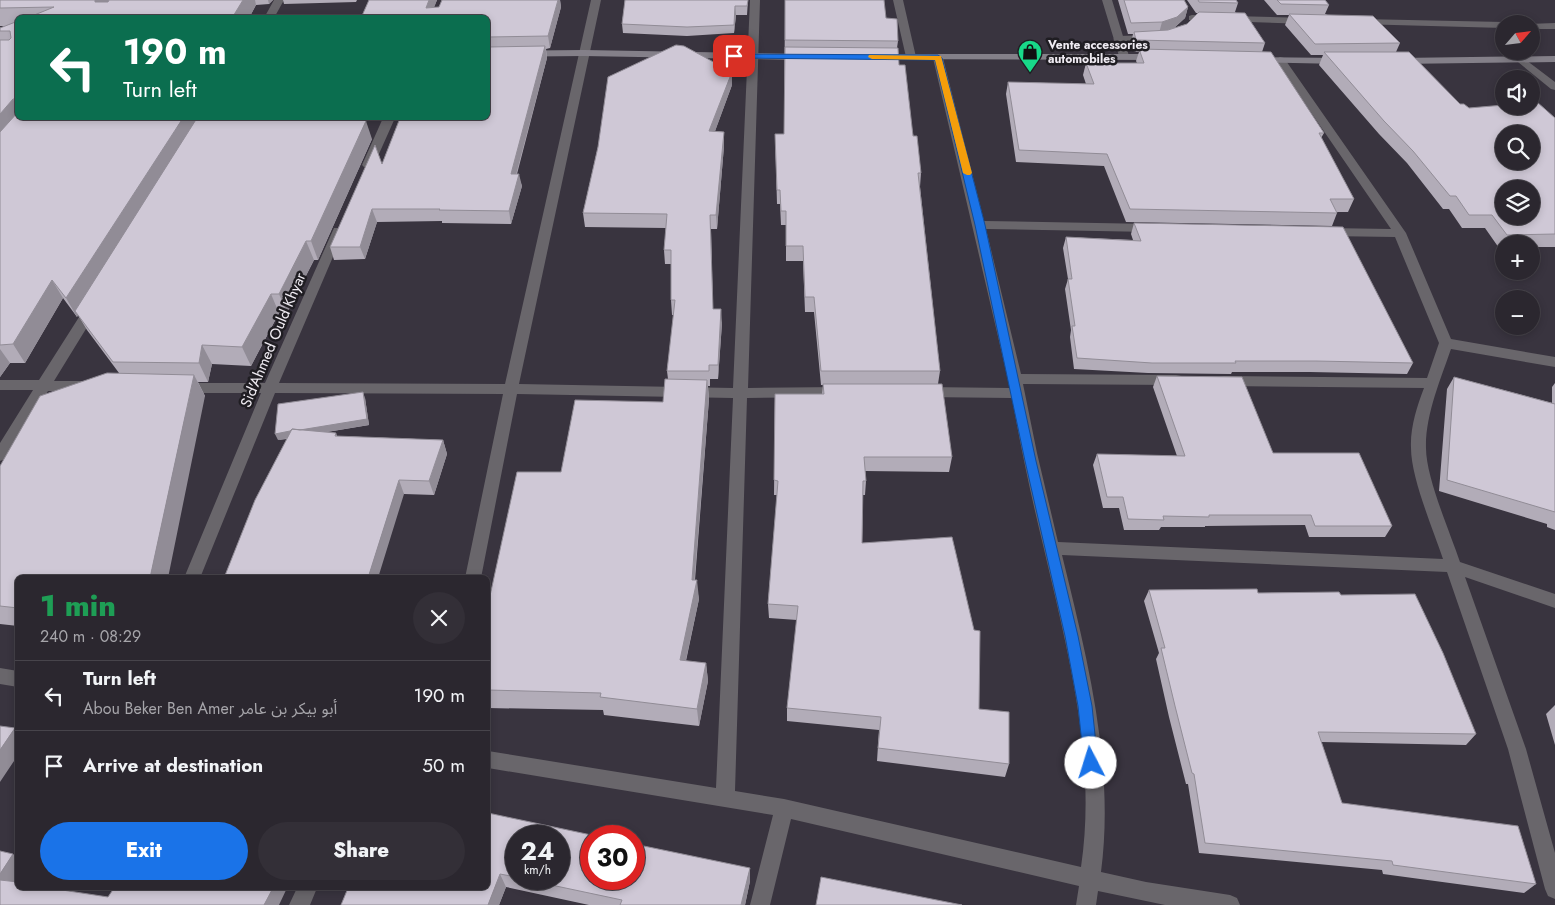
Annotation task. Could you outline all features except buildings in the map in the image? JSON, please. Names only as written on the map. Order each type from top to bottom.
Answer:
[{"type":"street","points":[[271,15],[279,0]]},
{"type":"street","points":[[474,575],[511,389],[596,0]]},
{"type":"street","points":[[724,798],[755,0]]},
{"type":"street","points":[[898,0],[911,57]]},
{"type":"street","points":[[1107,0],[1124,56]]},
{"type":"street","points":[[1188,19],[1318,21]]},
{"type":"street","points":[[1347,22],[1495,25]]},
{"type":"street","points":[[1540,26],[1555,26]]},
{"type":"street","points":[[1118,39],[1160,38]]},
{"type":"street","points":[[490,54],[584,53],[812,57]]},
{"type":"street","points":[[871,57],[1124,56],[1170,58]]},
{"type":"street","points":[[938,58],[980,225],[1072,636],[1090,744],[1094,819],[1091,878],[1086,905]]},
{"type":"street","points":[[1540,59],[1555,59]]},
{"type":"street","points":[[1244,60],[1352,61]]},
{"type":"street","points":[[1280,60],[1400,233],[1446,343],[1424,408],[1418,448],[1424,479],[1452,566],[1517,749],[1555,888]]},
{"type":"street","points":[[1389,61],[1522,60],[1555,88]]},
{"type":"street","points":[[362,178],[388,120]]},
{"type":"street","name":"Sid'Ahmed Ould Khyar","points":[[193,575],[269,390],[343,221]]},
{"type":"street","points":[[980,225],[1168,229]]},
{"type":"street","points":[[1313,232],[1400,233]]},
{"type":"street","points":[[0,455],[101,293]]},
{"type":"street","points":[[1446,343],[1555,362]]},
{"type":"street","points":[[909,391],[1192,380]]},
{"type":"street","points":[[1212,380],[1434,383]]},
{"type":"street","points":[[0,385],[103,386]]},
{"type":"street","points":[[171,388],[269,390],[511,389],[740,393],[859,391]]},
{"type":"street","points":[[1051,548],[1452,566],[1555,601]]},
{"type":"street","points":[[0,676],[15,678]]},
{"type":"street","points":[[490,760],[784,808],[1146,892],[1230,905]]},
{"type":"street","points":[[760,905],[784,808]]},
{"type":"street","points":[[299,905],[307,890]]},
{"type":"slow traffic","points":[[872,57],[938,58],[967,173]]},
{"type":"place","name":"Vente accessories automobiles","points":[[1030,73]]},
{"type":"route","points":[[734,56],[938,58],[980,225],[1000,321],[1015,379],[1031,461],[1072,636],[1085,706],[1091,763]]}]
